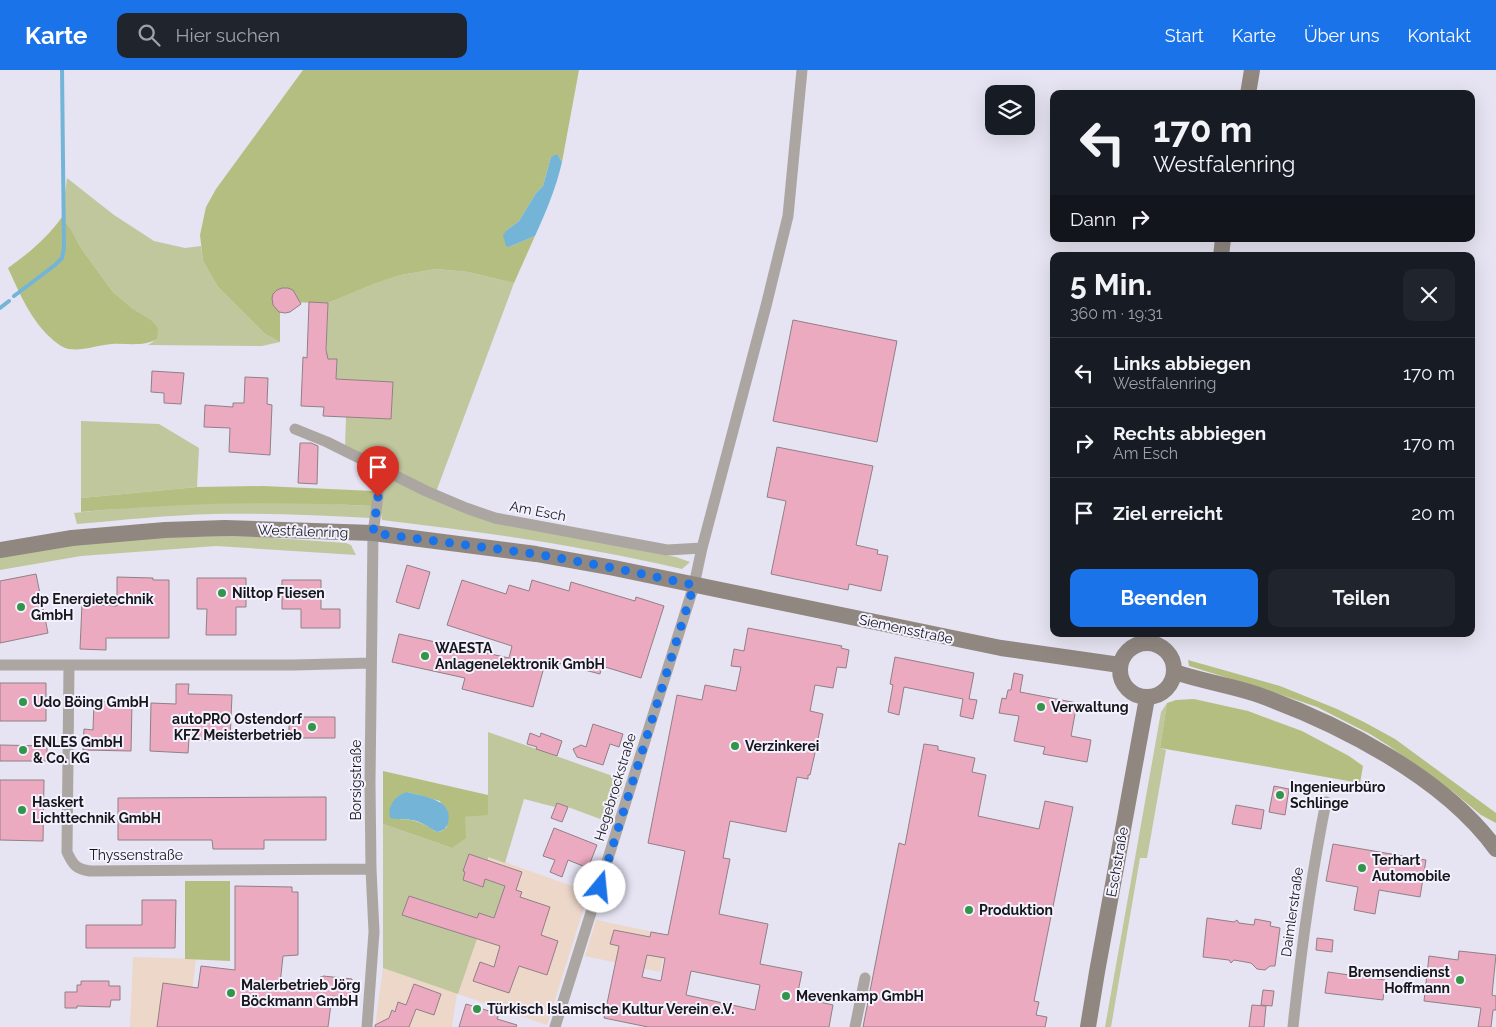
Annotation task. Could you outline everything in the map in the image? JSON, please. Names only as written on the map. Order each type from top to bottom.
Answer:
[{"type":"street","name":"Hegebrockstraße","points":[[555,1027],[694,585],[788,216],[802,70]]},
{"type":"street","points":[[1249,90],[1252,70]]},
{"type":"street","name":"Am Esch","points":[[295,429],[326,442],[426,492],[495,518],[667,550],[702,548]]},
{"type":"street","points":[[373,533],[378,497],[377,468]]},
{"type":"street","name":"Westfalenring","points":[[0,550],[91,536],[165,530],[225,528],[373,533],[536,554],[694,585]]},
{"type":"street","name":"Borsigstraße","points":[[367,1027],[370,1011],[374,932],[371,869],[373,533]]},
{"type":"street","name":"Siemensstraße","points":[[694,585],[1001,648],[1120,665]]},
{"type":"street","points":[[1156,639],[1170,654],[1174,663],[1175,672],[1172,682],[1166,690],[1157,696],[1147,698],[1137,696],[1123,684],[1120,675],[1120,665],[1129,649],[1137,644],[1156,639]]},
{"type":"street","points":[[0,665],[294,665],[372,663]]},
{"type":"street","name":"Thyssenstraße","points":[[69,665],[66,852],[72,863],[80,870],[371,869]]},
{"type":"street","points":[[1175,672],[1229,686],[1274,701],[1326,722],[1352,736],[1396,762],[1438,791],[1465,815],[1496,849]]},
{"type":"street","name":"Eschstraße","points":[[1088,1027],[1147,698]]},
{"type":"street","name":"Daimlerstraße","points":[[1292,1027],[1314,860],[1326,802]]},
{"type":"street","points":[[855,1027],[864,978]]},
{"type":"shaded area","points":[[469,854],[488,860],[488,856],[589,892],[547,1025],[458,994],[477,939],[402,915],[409,896],[477,918],[486,879],[483,887],[463,880],[463,871]]},
{"type":"shaded area","points":[[596,920],[668,935],[660,972],[585,956]]},
{"type":"shaded area","points":[[133,957],[196,959],[188,1027],[130,1027]]},
{"type":"shaded area","points":[[383,968],[457,993],[452,1027],[375,1027]]},
{"type":"green space","points":[[303,70],[579,70],[562,162],[558,155],[551,157],[543,186],[536,193],[519,221],[507,230],[509,247],[535,236],[514,283],[468,272],[436,269],[401,275],[373,284],[328,303],[280,302],[280,342],[265,334],[218,287],[203,261],[200,235],[206,207],[216,189]]},
{"type":"green space","points":[[67,178],[114,215],[154,241],[185,248],[201,246],[203,261],[218,287],[265,334],[280,342],[262,346],[148,345],[157,339],[150,319],[132,308],[113,292],[81,248],[62,217]]},
{"type":"green space","points":[[62,217],[81,248],[113,292],[132,308],[150,319],[158,328],[157,339],[141,344],[112,344],[69,349],[63,347],[45,333],[27,307],[8,268],[37,245]]},
{"type":"green space","points":[[436,269],[468,272],[514,283],[436,492],[345,448],[346,417],[391,419],[393,382],[336,379],[337,359],[326,359],[328,303],[372,284],[401,275]]},
{"type":"green space","points":[[81,421],[159,424],[199,448],[197,487],[81,498]]},
{"type":"green space","points":[[390,477],[495,522],[676,557],[690,562],[682,569],[533,540],[382,520],[380,507],[382,484]]},
{"type":"green space","points":[[263,486],[374,491],[372,506],[227,504],[81,512],[81,498],[197,487]]},
{"type":"green space","points":[[221,503],[309,503],[372,506],[371,518],[293,514],[214,514],[77,524],[74,513],[143,506]]},
{"type":"green space","points":[[217,536],[346,543],[351,545],[356,555],[216,546],[81,556],[0,570],[0,557],[80,544],[140,538]]},
{"type":"green space","points":[[1188,660],[1280,686],[1364,722],[1395,739],[1496,813],[1496,823],[1481,815],[1452,791],[1370,734],[1317,707],[1189,666]]},
{"type":"green space","points":[[1194,699],[1248,711],[1302,731],[1349,756],[1363,766],[1360,783],[1160,748],[1167,703],[1176,700]]},
{"type":"green space","points":[[1167,703],[1160,748],[1166,750],[1147,858],[1140,858],[1111,1027],[1105,1027],[1161,712]]},
{"type":"green space","points":[[488,732],[624,780],[611,823],[557,803],[555,807],[524,799],[505,863],[488,857],[488,860],[469,854],[463,871],[465,872],[463,880],[482,887],[485,879],[505,886],[498,919],[479,913],[477,918],[409,896],[403,915],[477,939],[458,994],[383,968],[383,824],[452,848],[465,817],[488,814]]},
{"type":"green space","points":[[383,771],[488,795],[488,815],[465,817],[466,838],[452,848],[383,824]],"holes":[[[407,792],[440,801],[447,827],[442,831],[437,832],[413,820],[396,819]]]},
{"type":"green space","points":[[185,881],[230,881],[230,961],[185,959]]},
{"type":"water","points":[[558,155],[562,162],[557,181],[535,236],[509,247],[506,246],[503,235],[519,221],[536,193],[543,186],[551,157]]},
{"type":"water","points":[[407,792],[436,800],[447,809],[449,815],[448,823],[443,830],[437,832],[424,824],[408,819],[390,818],[389,813],[393,801]]},
{"type":"building","points":[[282,288],[293,290],[301,304],[290,312],[279,312],[273,305],[273,294]]},
{"type":"building","points":[[309,302],[328,303],[326,350],[328,359],[337,359],[336,379],[393,382],[391,419],[323,416],[324,407],[301,406],[303,357],[307,358]]},
{"type":"building","points":[[793,320],[897,341],[877,442],[773,421]]},
{"type":"building","points":[[152,371],[184,373],[181,404],[164,403],[164,393],[151,392]]},
{"type":"building","points":[[245,377],[268,378],[267,404],[272,405],[270,455],[229,452],[230,428],[204,427],[205,405],[233,407],[233,403],[244,403]]},
{"type":"building","points":[[300,443],[311,443],[318,446],[317,484],[298,483]]},
{"type":"building","points":[[777,447],[873,466],[856,545],[878,550],[877,554],[888,556],[881,591],[849,584],[848,590],[771,574],[786,501],[767,497]]},
{"type":"building","points":[[407,565],[430,572],[419,609],[396,602]]},
{"type":"building","name":"dp Energietechnik GmbH","points":[[36,574],[48,633],[0,643],[0,581]]},
{"type":"building","points":[[117,577],[169,580],[169,638],[106,638],[106,650],[80,649],[82,604],[117,606]]},
{"type":"building","name":"Niltop Fliesen","points":[[197,578],[246,578],[246,607],[236,607],[236,635],[206,635],[207,609],[197,609]]},
{"type":"building","points":[[282,580],[321,580],[321,609],[340,609],[340,628],[301,628],[301,609],[282,609]]},
{"type":"building","points":[[462,580],[506,594],[509,585],[529,591],[532,580],[569,591],[571,582],[635,601],[636,597],[664,606],[641,678],[602,666],[600,674],[546,660],[533,707],[462,689],[465,678],[392,662],[399,634],[509,658],[512,646],[447,625]]},
{"type":"building","points":[[748,628],[842,646],[841,648],[849,650],[846,668],[837,667],[833,688],[815,685],[810,711],[823,714],[810,775],[808,775],[808,779],[797,777],[786,832],[730,821],[723,858],[730,859],[719,914],[768,924],[760,964],[802,972],[797,997],[833,1005],[829,1027],[648,1027],[604,1018],[619,946],[610,944],[614,930],[650,937],[651,932],[668,935],[685,851],[648,843],[677,695],[702,700],[705,685],[736,691],[741,667],[731,666],[734,649],[744,651]],"holes":[[[647,955],[665,958],[661,981],[642,977]],[[691,971],[760,985],[755,1010],[686,995]]]},
{"type":"building","points":[[895,657],[974,673],[969,699],[977,700],[973,719],[960,716],[963,699],[904,687],[899,715],[888,712],[893,685],[890,684]]},
{"type":"building","points":[[1014,673],[1023,675],[1020,692],[1077,703],[1071,736],[1091,740],[1087,762],[1043,754],[1045,747],[1014,741],[1019,716],[999,713],[1002,698],[1006,699],[1008,690],[1011,690]]},
{"type":"building","name":"Udo Böing GmbH","points":[[0,683],[46,683],[46,721],[0,721]]},
{"type":"building","points":[[176,684],[189,684],[188,694],[232,695],[230,741],[189,739],[188,753],[150,751],[151,703],[176,704]]},
{"type":"building","points":[[94,701],[132,703],[131,751],[83,750],[84,729],[93,730]]},
{"type":"building","name":"autoPRO Ostendorf KFZ Meisterbetrieb","points":[[289,717],[335,717],[335,738],[289,738]]},
{"type":"building","points":[[593,724],[623,734],[619,747],[610,744],[603,765],[577,757],[573,749],[581,745],[586,747]]},
{"type":"building","points":[[530,733],[540,737],[541,733],[562,741],[557,756],[527,744]]},
{"type":"building","name":"Produktion","points":[[924,744],[938,746],[938,750],[975,758],[972,772],[986,775],[978,816],[1039,829],[1045,801],[1073,807],[1034,1001],[1039,1002],[1036,1015],[1047,1017],[1045,1027],[863,1027],[899,843],[905,845]]},
{"type":"building","name":"ENLES GmbH & Co. KG","points":[[0,745],[47,746],[47,761],[0,761]]},
{"type":"building","name":"Haskert Lichttechnik GmbH","points":[[0,780],[44,780],[43,841],[0,840]]},
{"type":"building","name":"Ingenieurbüro Schlinge","points":[[1274,786],[1289,789],[1285,815],[1269,812]]},
{"type":"building","points":[[326,797],[326,840],[264,840],[264,849],[213,849],[212,840],[118,840],[118,798]]},
{"type":"building","points":[[557,803],[568,807],[562,822],[551,818]]},
{"type":"building","points":[[1236,805],[1264,810],[1261,829],[1232,824]]},
{"type":"building","points":[[554,828],[597,845],[588,868],[568,860],[562,877],[550,872],[555,860],[543,856]]},
{"type":"building","name":"Terhart Automobile","points":[[1333,844],[1426,860],[1420,897],[1379,890],[1375,914],[1354,910],[1358,887],[1326,881]]},
{"type":"building","points":[[469,854],[522,872],[516,890],[522,892],[520,897],[550,907],[541,935],[558,941],[547,975],[519,966],[509,993],[473,981],[480,962],[494,967],[500,946],[402,915],[409,896],[477,918],[479,913],[494,918],[505,886],[485,879],[483,887],[463,880],[465,872],[463,871]]},
{"type":"building","points":[[235,886],[292,887],[292,892],[298,892],[298,955],[283,956],[280,984],[306,987],[318,991],[320,977],[352,979],[350,998],[332,996],[328,1027],[157,1027],[163,983],[198,988],[201,966],[235,970]]},
{"type":"building","points":[[142,900],[176,900],[175,948],[86,948],[86,925],[142,925]]},
{"type":"building","points":[[1207,918],[1234,922],[1237,920],[1239,923],[1254,925],[1255,919],[1271,922],[1270,926],[1280,928],[1275,966],[1270,966],[1265,970],[1257,969],[1251,963],[1234,960],[1231,963],[1229,960],[1203,957]]},
{"type":"building","points":[[1317,938],[1333,940],[1332,952],[1316,950]]},
{"type":"building","name":"Bremsendienst Hoffmann","points":[[1459,951],[1496,955],[1492,995],[1496,996],[1496,1010],[1493,1010],[1491,1027],[1478,1027],[1481,1008],[1424,1001],[1429,956],[1458,960]]},
{"type":"building","points":[[1328,972],[1385,980],[1383,1000],[1325,993]]},
{"type":"building","points":[[81,981],[109,981],[109,986],[120,986],[120,1000],[111,1000],[110,1007],[77,1006],[77,1008],[65,1008],[65,992],[77,992],[77,985],[81,985]]},
{"type":"building","points":[[414,984],[441,994],[434,1015],[416,1009],[409,1027],[375,1027],[375,1025],[389,1018],[392,1010],[395,1012],[398,1002],[406,1005]]},
{"type":"building","points":[[1263,990],[1274,991],[1272,1006],[1261,1005]]},
{"type":"building","points":[[466,1004],[499,1014],[497,1019],[517,1025],[516,1027],[459,1027]]},
{"type":"building","points":[[1252,1005],[1266,1006],[1264,1027],[1249,1027]]},
{"type":"waterway","points":[[14,296],[62,258],[64,248],[62,70]]},
{"type":"waterway","points":[[0,308],[9,301]]},
{"type":"place","name":"Niltop Fliesen","points":[[222,593]]},
{"type":"place","name":"dp Energietechnik GmbH","points":[[21,607]]},
{"type":"place","name":"WAESTA Anlagenelektronik GmbH","points":[[425,656]]},
{"type":"place","name":"Udo Böing GmbH","points":[[23,702]]},
{"type":"place","name":"Verwaltung","points":[[1041,707]]},
{"type":"place","name":"autoPRO Ostendorf KFZ Meisterbetrieb","points":[[312,727]]},
{"type":"place","name":"Verzinkerei","points":[[735,746]]},
{"type":"place","name":"ENLES GmbH & Co. KG","points":[[23,750]]},
{"type":"place","name":"Ingenieurbüro Schlinge","points":[[1280,795]]},
{"type":"place","name":"Haskert Lichttechnik GmbH","points":[[22,810]]},
{"type":"place","name":"Terhart Automobile","points":[[1362,868]]},
{"type":"place","name":"Produktion","points":[[969,910]]},
{"type":"place","name":"Bremsendienst Hoffmann","points":[[1460,980]]},
{"type":"place","name":"Malerbetrieb Jörg Böckmann GmbH","points":[[231,993]]},
{"type":"place","name":"Mevenkamp GmbH","points":[[786,996]]},
{"type":"place","name":"Türkisch Islamische Kultur Verein e.V.","points":[[477,1009]]},
{"type":"route","points":[[378,497],[373,533],[536,554],[694,585],[600,887]]}]
